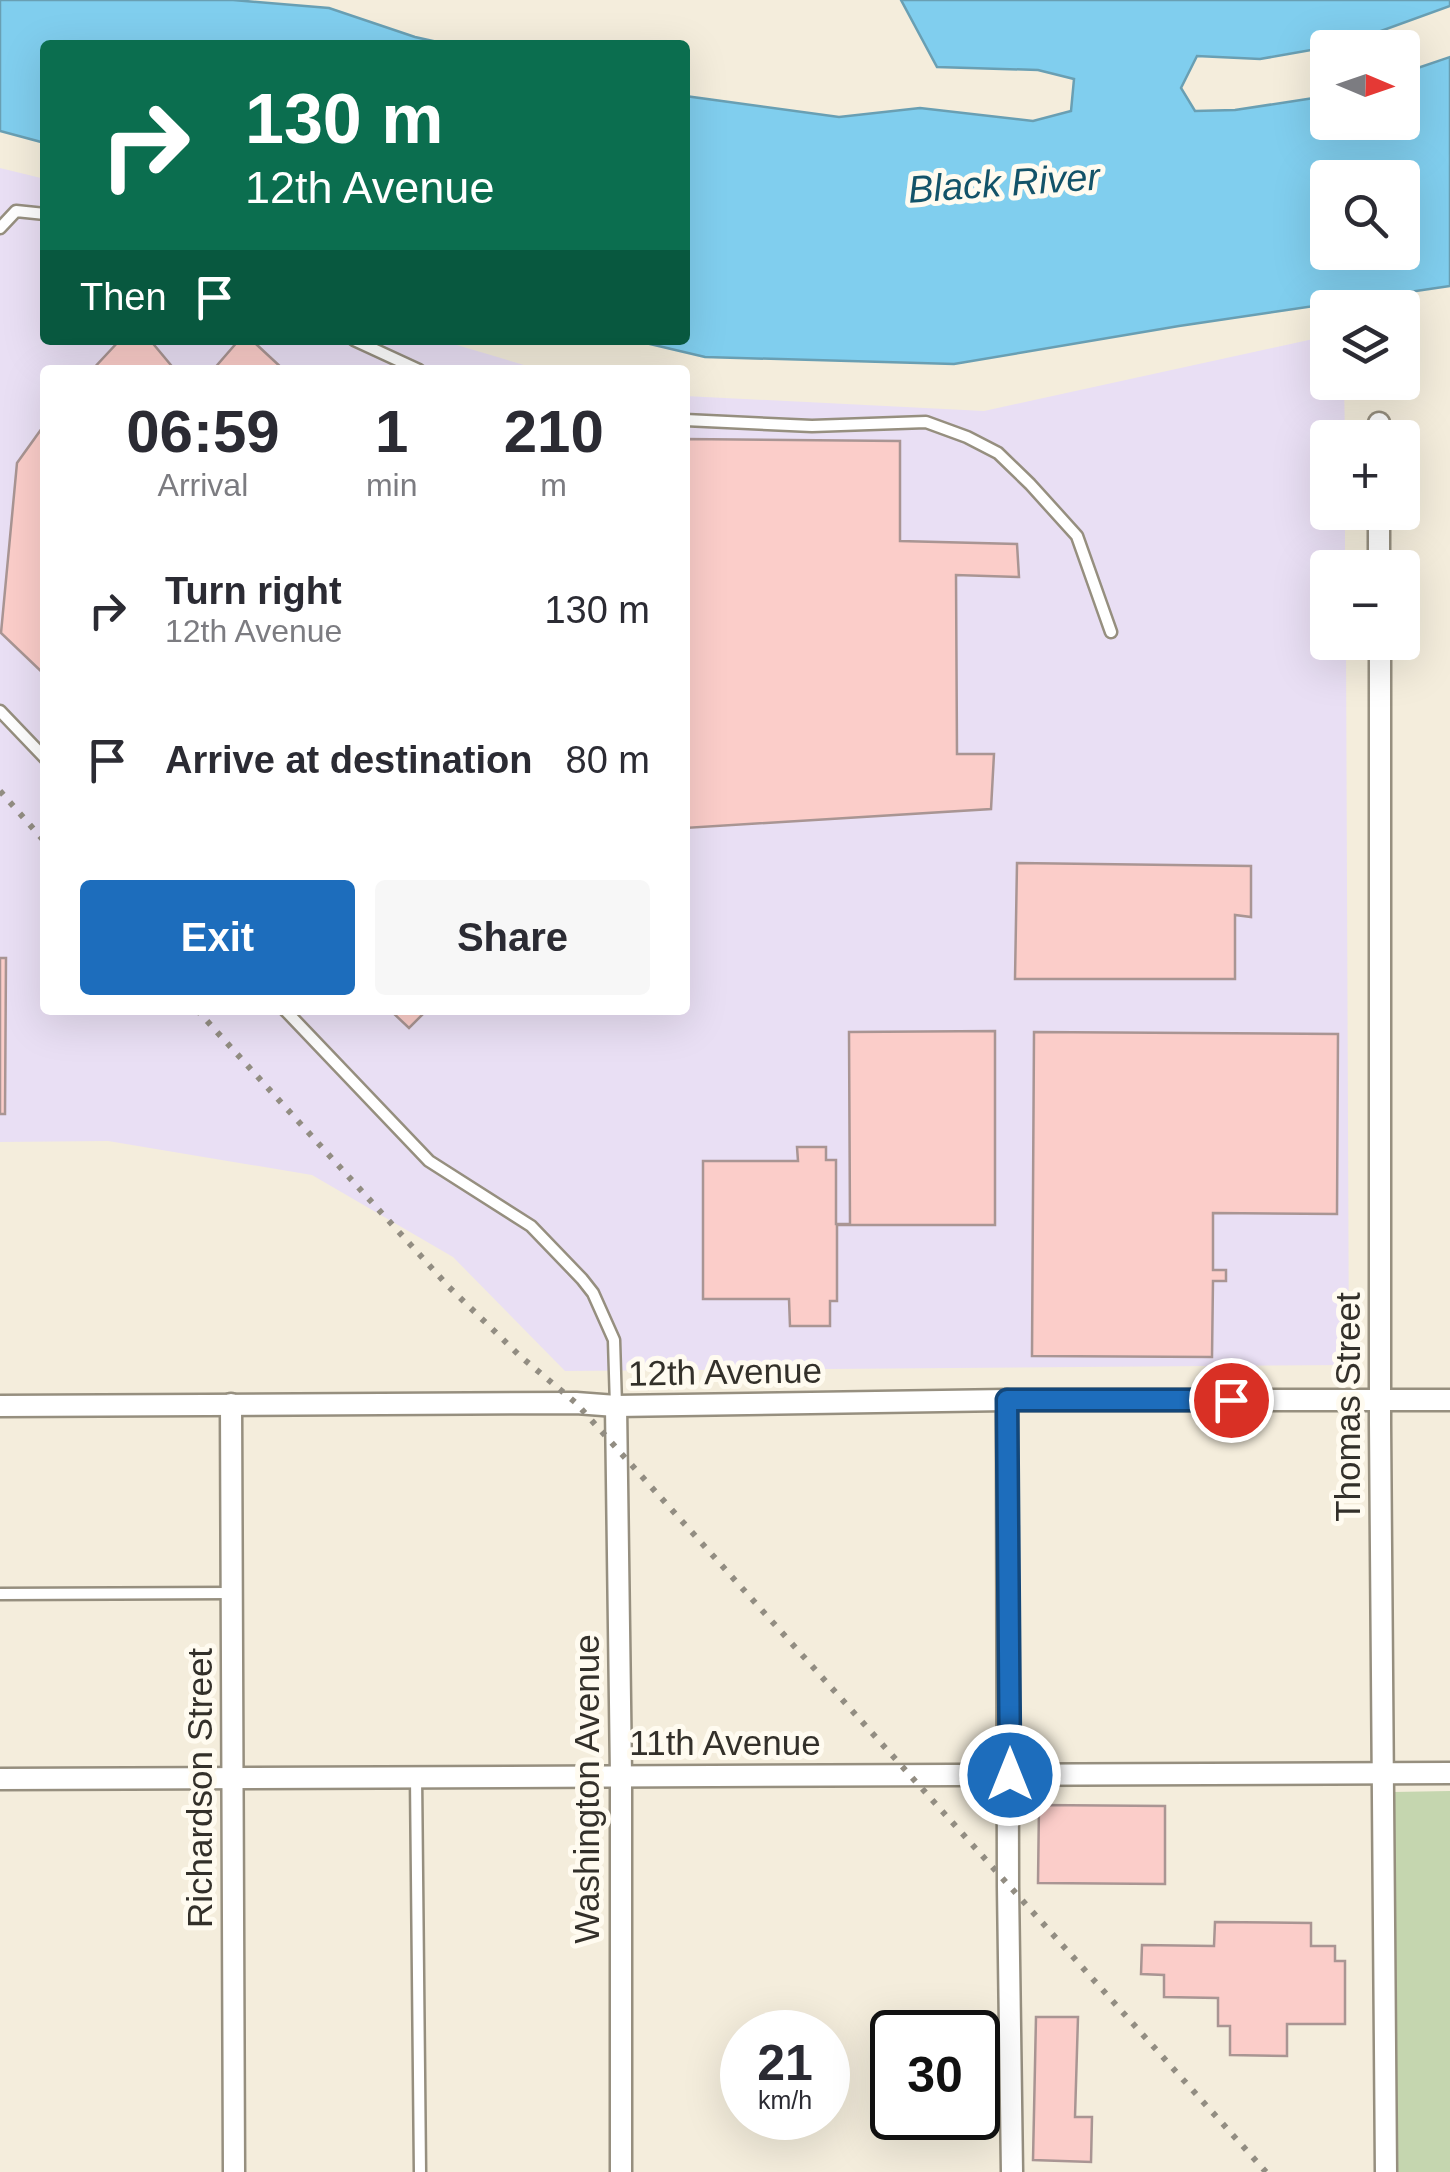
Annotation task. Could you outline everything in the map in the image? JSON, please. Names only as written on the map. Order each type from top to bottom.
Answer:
[{"type":"street","name":"Thomas Street","points":[[1380,660],[1386,2172]]},
{"type":"street","points":[[1007,1400],[1012,2172]]},
{"type":"street","name":"12th Avenue","points":[[0,1406],[1450,1400]]},
{"type":"street","name":"Richardson Street","points":[[231,1404],[234,2172]]},
{"type":"street","name":"Washington Avenue","points":[[616,1406],[621,2172]]},
{"type":"street","name":"11th Avenue","points":[[0,1779],[1450,1773]]},
{"type":"lane","points":[[0,228],[16,211],[40,213]]},
{"type":"lane","points":[[365,345],[408,365]]},
{"type":"lane","points":[[690,420],[812,426],[926,422],[967,437],[998,453],[1076,536],[1111,632]]},
{"type":"lane","points":[[0,711],[40,753]]},
{"type":"lane","points":[[290,1015],[429,1161],[531,1226],[582,1279],[593,1293],[614,1340],[616,1406]]},
{"type":"lane","points":[[0,1594],[231,1594]]},
{"type":"lane","points":[[416,1776],[420,2172]]},
{"type":"shaded area","points":[[0,168],[40,178],[40,345],[457,345],[524,365],[40,365],[40,1015],[690,1015],[690,396],[984,411],[1310,340],[1310,400],[1344,400],[1345,420],[1310,420],[1310,530],[1345,530],[1345,550],[1310,550],[1310,660],[1346,660],[1349,1365],[565,1371],[453,1257],[312,1175],[108,1141],[0,1142]]},
{"type":"green space","points":[[1450,1791],[1450,2172],[1395,2172],[1393,1792]]},
{"type":"water","points":[[0,0],[233,0],[329,8],[428,40],[40,40],[40,142],[0,131]]},
{"type":"water","name":"Black River","points":[[901,0],[1450,0],[1450,6],[1384,30],[1310,30],[1310,50],[1260,59],[1197,56],[1181,88],[1195,111],[1235,110],[1310,99],[1310,140],[1420,140],[1420,67],[1450,57],[1450,286],[1420,290],[1310,290],[1310,307],[954,364],[705,357],[654,345],[690,345],[690,97],[839,117],[920,108],[1033,121],[1071,111],[1074,79],[1038,70],[937,67]]},
{"type":"building","points":[[115,345],[154,345],[171,365],[97,365]]},
{"type":"building","points":[[235,345],[257,345],[279,365],[217,365]]},
{"type":"building","points":[[40,431],[40,670],[1,633],[17,463]]},
{"type":"building","points":[[690,439],[900,441],[900,541],[1017,544],[1019,577],[956,575],[957,754],[994,754],[991,809],[690,828]]},
{"type":"building","points":[[1017,863],[1251,866],[1251,917],[1235,915],[1235,979],[1015,979]]},
{"type":"building","points":[[0,958],[6,958],[5,1114],[0,1114]]},
{"type":"building","points":[[395,1015],[422,1015],[409,1028]]},
{"type":"building","points":[[995,1031],[995,1225],[837,1225],[837,1301],[830,1301],[830,1326],[790,1326],[789,1299],[703,1299],[703,1161],[798,1161],[797,1147],[826,1147],[826,1160],[836,1160],[836,1224],[850,1224],[849,1032]]},
{"type":"building","points":[[1034,1032],[1338,1034],[1337,1214],[1213,1213],[1213,1270],[1226,1270],[1226,1281],[1213,1281],[1212,1357],[1032,1356]]},
{"type":"building","points":[[1039,1805],[1165,1806],[1165,1884],[1038,1883]]},
{"type":"building","points":[[1215,1922],[1311,1923],[1311,1946],[1335,1946],[1335,1961],[1345,1961],[1345,2024],[1287,2024],[1287,2056],[1230,2055],[1230,2026],[1218,2026],[1218,1998],[1164,1997],[1164,1975],[1141,1974],[1142,1945],[1214,1946]]},
{"type":"building","points":[[1036,2017],[1078,2017],[1075,2117],[1092,2117],[1091,2162],[1033,2160]]},
{"type":"railway","points":[[0,791],[40,836]]},
{"type":"railway","points":[[202,1015],[449,1287],[520,1356],[576,1403],[1266,2172]]},
{"type":"route","points":[[1010,1775],[1007,1400],[1231,1400]]}]
